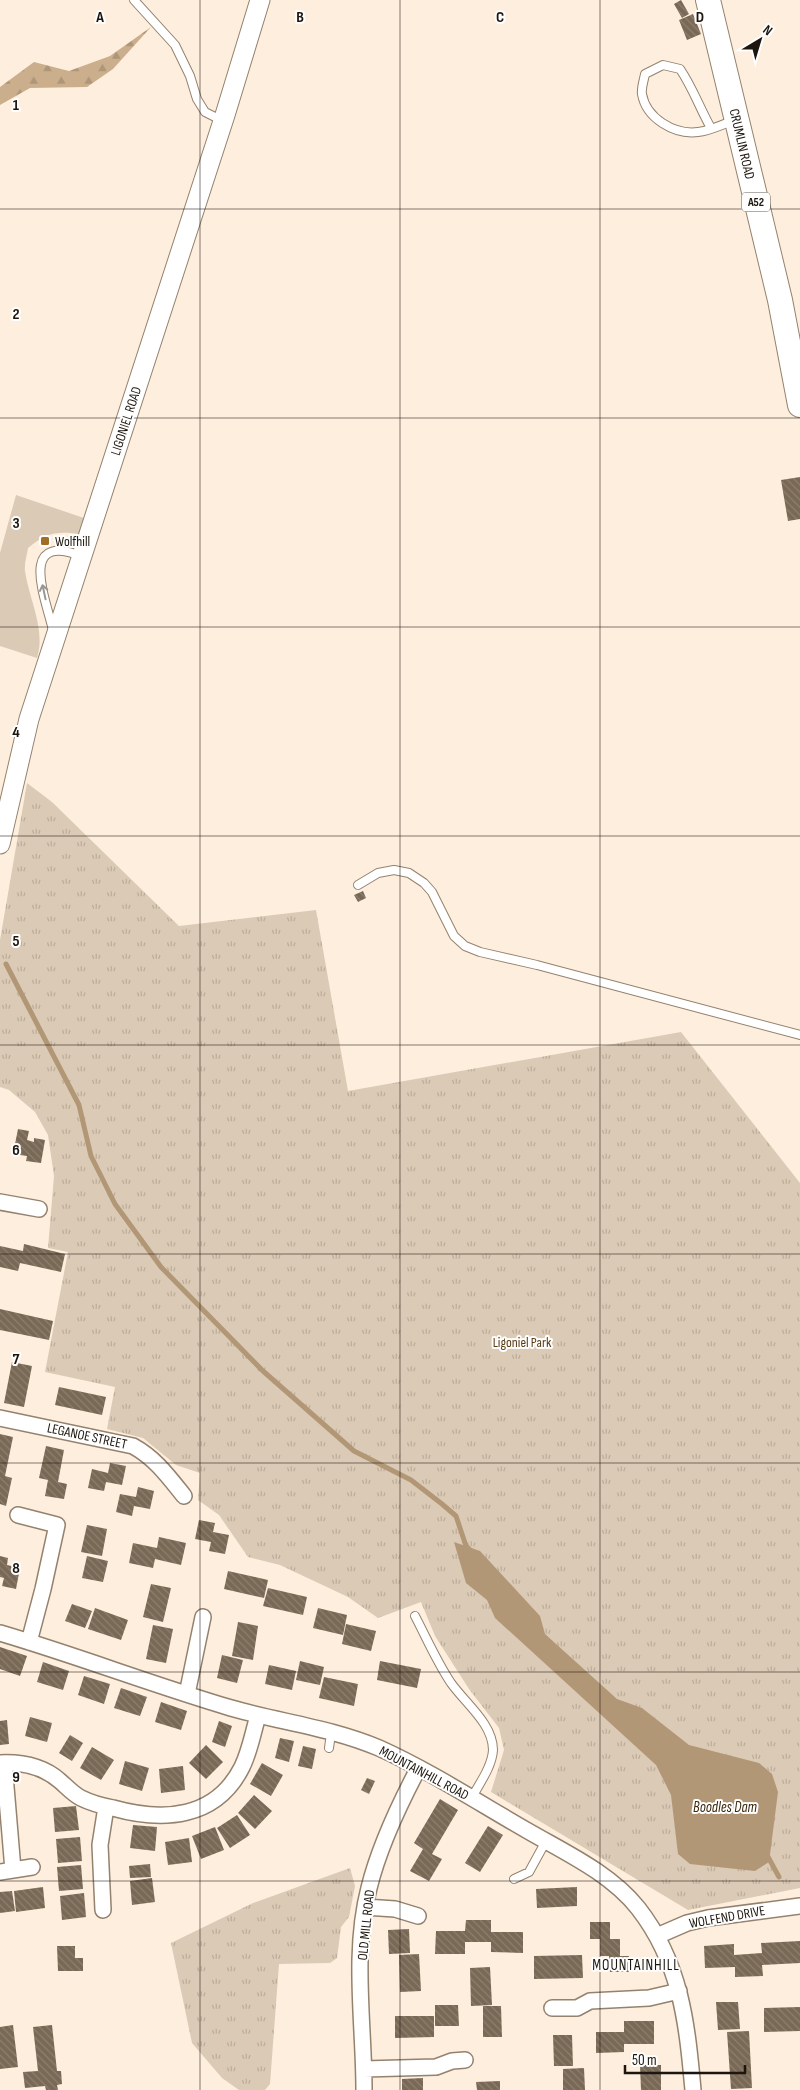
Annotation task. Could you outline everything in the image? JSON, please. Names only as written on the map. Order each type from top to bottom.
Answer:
[{"type":"main road","name":"CRUMLIN ROAD","points":[[708,0],[780,300],[800,405]]},
{"type":"street","name":"LIGONIEL ROAD","points":[[0,844],[29,719],[223,121],[260,0]]},
{"type":"street","points":[[0,1202],[39,1210]]},
{"type":"street","name":"LEGANOE STREET","points":[[0,1418],[133,1446],[158,1463],[184,1496]]},
{"type":"street","points":[[18,1515],[57,1525],[29,1642]]},
{"type":"street","points":[[187,1694],[203,1617]]},
{"type":"street","name":"MOUNTAINHILL ROAD","points":[[0,1633],[330,1741],[356,1740],[380,1749],[582,1862],[621,1890],[637,1907],[666,1953],[680,1991],[687,2026],[693,2090]]},
{"type":"street","points":[[32,1868],[6,1871],[2,1763],[33,1766],[48,1772],[80,1798],[106,1807],[164,1817],[181,1815],[208,1804],[230,1784],[242,1767],[258,1716]]},
{"type":"street","name":"OLD MILL ROAD","points":[[364,2090],[361,1966],[365,1907],[378,1857],[394,1817],[418,1769]]},
{"type":"street","points":[[103,1910],[100,1845],[106,1807]]},
{"type":"street","name":"WOLFEND DRIVE","points":[[657,1936],[708,1918],[800,1906]]},
{"type":"street","points":[[365,1907],[395,1909],[418,1916]]},
{"type":"street","points":[[552,2008],[577,2008],[590,2001],[649,1998],[680,1991]]},
{"type":"street","points":[[364,2069],[436,2067],[452,2061],[465,2060]]},
{"type":"lane","points":[[134,0],[175,44],[190,76],[197,99],[205,112],[223,121]]},
{"type":"lane","points":[[711,128],[692,88],[680,70],[663,65],[645,74],[641,93],[648,110],[661,123],[678,131],[697,132],[711,128],[737,120]]},
{"type":"lane","points":[[55,639],[42,582],[41,563],[50,551],[57,549],[83,556]]},
{"type":"lane","points":[[358,885],[378,873],[394,870],[409,873],[424,883],[432,892],[454,936],[465,946],[480,952],[547,967],[800,1035]]},
{"type":"lane","points":[[415,1616],[431,1651],[452,1684],[486,1726],[492,1738],[493,1752],[488,1767],[471,1799]]},
{"type":"lane","points":[[514,1879],[529,1872],[546,1841]]},
{"type":"green space","points":[[151,27],[113,69],[87,87],[30,88],[0,105],[0,87],[34,62],[69,71],[110,56]]},
{"type":"green space","points":[[16,495],[84,518],[79,534],[52,534],[28,548],[25,571],[38,626],[39,647],[37,658],[0,646],[0,553]]},
{"type":"green space","name":"Ligoniel Park","points":[[27,783],[52,802],[179,926],[316,910],[348,1091],[681,1032],[800,1183],[800,1888],[688,1910],[491,1792],[504,1750],[499,1728],[469,1689],[435,1636],[421,1602],[378,1618],[348,1597],[280,1565],[248,1557],[219,1515],[198,1500],[200,1473],[176,1465],[143,1438],[107,1429],[115,1387],[45,1372],[68,1252],[48,1248],[54,1176],[48,1135],[35,1112],[9,1090],[0,1087],[0,940]]},
{"type":"green space","points":[[350,1868],[355,1886],[349,1917],[341,1927],[337,1958],[330,1963],[279,1964],[270,2084],[265,2090],[239,2090],[222,2078],[192,2043],[171,1943],[253,1903]]},
{"type":"water","name":"Boodles Dam","points":[[454,1542],[480,1551],[540,1616],[545,1634],[617,1699],[642,1708],[689,1745],[759,1763],[772,1774],[778,1792],[769,1862],[755,1871],[690,1864],[678,1854],[671,1795],[656,1765],[495,1618],[487,1600],[466,1583]]},
{"type":"building","points":[[681,0],[689,14],[682,18],[674,4]]},
{"type":"building","points":[[693,14],[701,34],[687,40],[679,20]]},
{"type":"building","points":[[800,477],[800,519],[788,521],[781,480]]},
{"type":"building","points":[[363,891],[366,898],[358,902],[354,895]]},
{"type":"building","points":[[18,1129],[29,1131],[27,1140],[34,1142],[34,1138],[45,1140],[41,1163],[26,1161],[27,1156],[13,1154]]},
{"type":"building","points":[[24,1244],[65,1254],[61,1272],[20,1263],[18,1271],[0,1267],[0,1246],[23,1251]]},
{"type":"building","points":[[0,1309],[53,1321],[49,1340],[0,1330]]},
{"type":"building","points":[[12,1362],[32,1366],[24,1407],[4,1403]]},
{"type":"building","points":[[59,1387],[106,1397],[102,1415],[55,1405]]},
{"type":"building","points":[[0,1434],[13,1437],[5,1476],[12,1478],[6,1506],[0,1504]]},
{"type":"building","points":[[46,1446],[64,1450],[58,1482],[67,1484],[64,1499],[45,1496],[48,1480],[39,1478]]},
{"type":"building","points":[[110,1463],[126,1466],[122,1485],[106,1482],[104,1491],[88,1488],[92,1469],[108,1473]]},
{"type":"building","points":[[138,1487],[154,1491],[150,1509],[134,1506],[132,1516],[116,1512],[120,1494],[136,1497]]},
{"type":"building","points":[[199,1520],[215,1523],[213,1532],[229,1535],[225,1554],[209,1551],[211,1542],[195,1539]]},
{"type":"building","points":[[87,1525],[107,1529],[102,1556],[81,1552]]},
{"type":"building","points":[[159,1537],[186,1543],[181,1565],[155,1559],[153,1568],[129,1563],[133,1543],[157,1548]]},
{"type":"building","points":[[0,1556],[8,1558],[7,1565],[20,1568],[16,1589],[2,1586],[4,1578],[0,1577]]},
{"type":"building","points":[[87,1556],[108,1561],[103,1582],[82,1578]]},
{"type":"building","points":[[228,1571],[268,1580],[264,1598],[224,1589]]},
{"type":"building","points":[[151,1584],[171,1588],[163,1622],[143,1617]]},
{"type":"building","points":[[268,1588],[307,1597],[303,1615],[263,1606]]},
{"type":"building","points":[[72,1604],[92,1611],[85,1628],[65,1621]]},
{"type":"building","points":[[95,1608],[128,1620],[121,1640],[88,1629]]},
{"type":"building","points":[[318,1608],[347,1615],[343,1635],[313,1628]]},
{"type":"building","points":[[238,1622],[258,1626],[253,1660],[232,1656]]},
{"type":"building","points":[[346,1624],[376,1631],[371,1651],[342,1644]]},
{"type":"building","points":[[153,1625],[173,1629],[166,1663],[146,1659]]},
{"type":"building","points":[[0,1647],[27,1656],[20,1676],[0,1669]]},
{"type":"building","points":[[222,1655],[243,1660],[237,1683],[217,1678]]},
{"type":"building","points":[[300,1661],[324,1667],[320,1685],[296,1680]]},
{"type":"building","points":[[380,1661],[421,1669],[417,1688],[377,1680]]},
{"type":"building","points":[[43,1662],[69,1671],[63,1690],[37,1682]]},
{"type":"building","points":[[269,1665],[296,1671],[292,1690],[265,1684]]},
{"type":"building","points":[[84,1676],[110,1684],[104,1704],[78,1695]]},
{"type":"building","points":[[324,1677],[358,1684],[354,1706],[319,1698]]},
{"type":"building","points":[[121,1688],[147,1697],[140,1716],[114,1708]]},
{"type":"building","points":[[161,1702],[187,1711],[181,1730],[155,1722]]},
{"type":"building","points":[[30,1717],[52,1723],[47,1742],[25,1736]]},
{"type":"building","points":[[7,1720],[9,1744],[0,1745],[0,1721]]},
{"type":"building","points":[[219,1721],[232,1726],[225,1747],[212,1742]]},
{"type":"building","points":[[70,1735],[83,1743],[72,1761],[59,1753]]},
{"type":"building","points":[[280,1738],[294,1741],[289,1762],[275,1758]]},
{"type":"building","points":[[206,1745],[223,1762],[206,1779],[189,1763]]},
{"type":"building","points":[[303,1746],[316,1749],[312,1769],[298,1766]]},
{"type":"building","points":[[92,1747],[114,1760],[101,1780],[80,1768]]},
{"type":"building","points":[[125,1761],[149,1768],[142,1791],[119,1784]]},
{"type":"building","points":[[262,1763],[283,1775],[271,1796],[250,1784]]},
{"type":"building","points":[[183,1766],[185,1790],[161,1793],[159,1769]]},
{"type":"building","points":[[367,1778],[375,1781],[369,1794],[361,1790]]},
{"type":"building","points":[[254,1795],[272,1811],[255,1829],[238,1813]]},
{"type":"building","points":[[440,1799],[458,1810],[432,1854],[442,1859],[429,1881],[410,1871],[423,1849],[414,1843]]},
{"type":"building","points":[[76,1806],[79,1830],[55,1832],[53,1808]]},
{"type":"building","points":[[237,1815],[250,1835],[230,1848],[217,1828]]},
{"type":"building","points":[[133,1825],[157,1827],[155,1851],[130,1848]]},
{"type":"building","points":[[488,1826],[503,1835],[480,1872],[465,1863]]},
{"type":"building","points":[[215,1827],[224,1850],[201,1859],[192,1836]]},
{"type":"building","points":[[80,1837],[82,1861],[58,1863],[56,1839]]},
{"type":"building","points":[[189,1838],[192,1862],[168,1865],[165,1842]]},
{"type":"building","points":[[150,1864],[151,1877],[130,1878],[129,1866]]},
{"type":"building","points":[[81,1865],[83,1889],[59,1891],[57,1867]]},
{"type":"building","points":[[152,1878],[155,1902],[132,1905],[130,1881]]},
{"type":"building","points":[[43,1887],[45,1908],[16,1912],[14,1891]]},
{"type":"building","points":[[577,1887],[577,1906],[537,1908],[536,1889]]},
{"type":"building","points":[[12,1891],[15,1911],[0,1913],[0,1892]]},
{"type":"building","points":[[84,1893],[86,1917],[62,1920],[60,1896]]},
{"type":"building","points":[[466,1920],[491,1920],[491,1932],[523,1932],[523,1953],[491,1952],[491,1942],[465,1942],[465,1954],[435,1954],[436,1931],[465,1931]]},
{"type":"building","points":[[590,1922],[610,1922],[610,1939],[620,1939],[620,1956],[629,1956],[629,1972],[610,1972],[609,1956],[600,1956],[600,1939],[590,1939]]},
{"type":"building","points":[[409,1929],[410,1953],[389,1954],[388,1930]]},
{"type":"building","points":[[800,1941],[800,1963],[762,1965],[763,1976],[735,1977],[735,1967],[705,1968],[704,1946],[734,1944],[734,1955],[762,1953],[761,1943]]},
{"type":"building","points":[[57,1946],[75,1946],[75,1958],[83,1958],[83,1971],[58,1971]]},
{"type":"building","points":[[419,1954],[421,1991],[400,1992],[399,1955]]},
{"type":"building","points":[[582,1955],[583,1978],[534,1979],[534,1956]]},
{"type":"building","points":[[490,1967],[492,2005],[471,2006],[470,1968]]},
{"type":"building","points":[[716,2002],[738,2002],[740,2029],[718,2030]]},
{"type":"building","points":[[435,2005],[458,2005],[459,2026],[435,2026]]},
{"type":"building","points":[[483,2006],[501,2006],[502,2037],[483,2037]]},
{"type":"building","points":[[800,2007],[800,2031],[764,2032],[764,2008]]},
{"type":"building","points":[[395,2016],[434,2016],[434,2037],[395,2038]]},
{"type":"building","points":[[624,2021],[654,2021],[654,2044],[624,2044],[624,2052],[596,2053],[596,2032],[624,2032]]},
{"type":"building","points":[[13,2025],[18,2067],[0,2069],[0,2027]]},
{"type":"building","points":[[52,2025],[57,2071],[61,2071],[62,2084],[57,2085],[58,2090],[46,2090],[45,2086],[25,2088],[23,2072],[38,2071],[33,2027]]},
{"type":"building","points":[[749,2031],[752,2088],[731,2089],[727,2032]]},
{"type":"building","points":[[553,2035],[572,2035],[573,2066],[554,2066]]},
{"type":"building","points":[[640,2065],[661,2065],[661,2090],[641,2090]]},
{"type":"building","points":[[584,2068],[585,2090],[563,2090],[563,2069]]},
{"type":"building","points":[[423,2078],[423,2090],[402,2090],[402,2079]]},
{"type":"building","points":[[500,2081],[500,2090],[477,2090],[476,2082]]},
{"type":"waterway","points":[[6,964],[79,1105],[91,1156],[115,1204],[161,1267],[263,1371],[354,1451],[411,1480],[456,1516],[466,1546],[471,1551]]},
{"type":"waterway","points":[[767,1855],[779,1877]]},
{"type":"place","name":"Wolfhill","points":[[45,541]]},
{"type":"district","name":"MOUNTAINHILL","points":[[636,1965]]}]
